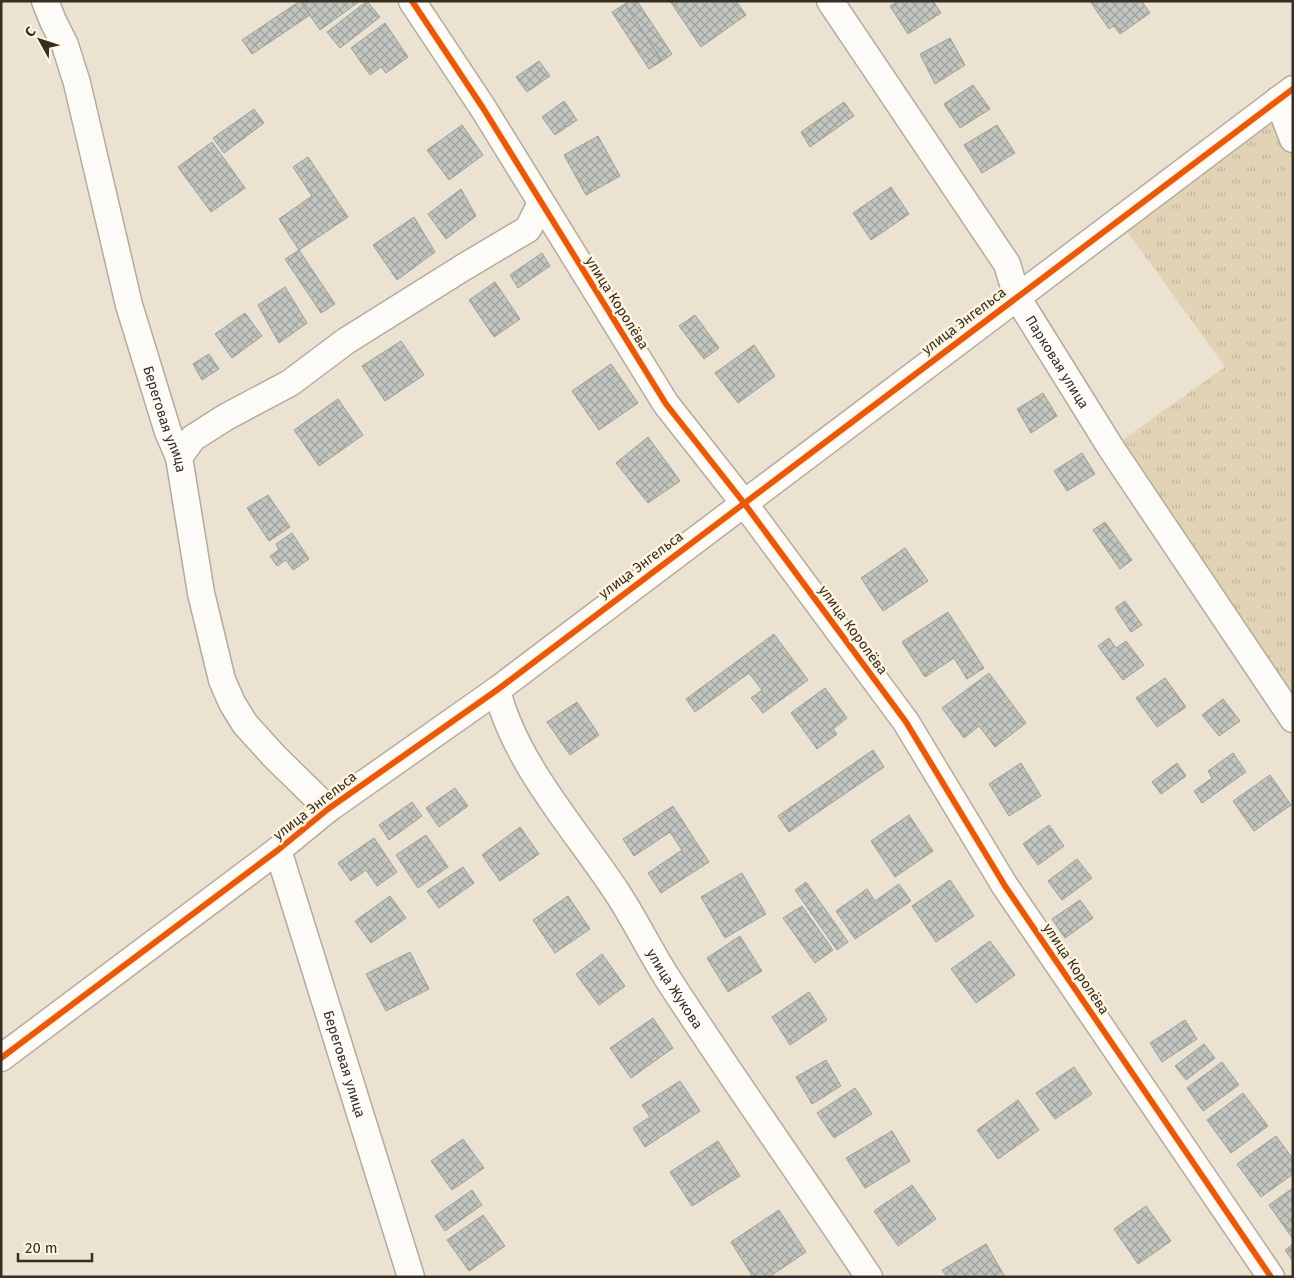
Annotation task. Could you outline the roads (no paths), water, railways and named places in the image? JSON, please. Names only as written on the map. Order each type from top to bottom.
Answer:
[{"type":"street","name":"Береговая улица","points":[[45,1],[65,45],[77,83],[129,305],[168,432],[179,456],[201,593],[222,680],[232,703],[245,724],[274,756],[328,809]]},
{"type":"street","name":"улица Королёва","points":[[412,1],[483,108],[666,404],[744,503],[906,722],[1005,886],[1271,1277]]},
{"type":"street","name":"Парковая улица","points":[[830,1],[1007,264],[1017,297],[1110,448],[1293,718]]},
{"type":"street","points":[[1285,94],[1293,139]]},
{"type":"street","name":"улица Энгельса","points":[[1,1058],[278,850],[328,809],[497,690],[1285,94]]},
{"type":"street","points":[[179,456],[194,438],[226,417],[290,383],[346,341],[528,229],[541,204]]},
{"type":"street","points":[[528,229],[560,234]]},
{"type":"street","name":"улица Жукова","points":[[497,690],[510,728],[537,778],[619,895],[664,974],[869,1277]]},
{"type":"street","name":"Береговая улица","points":[[278,850],[411,1277]]}]
